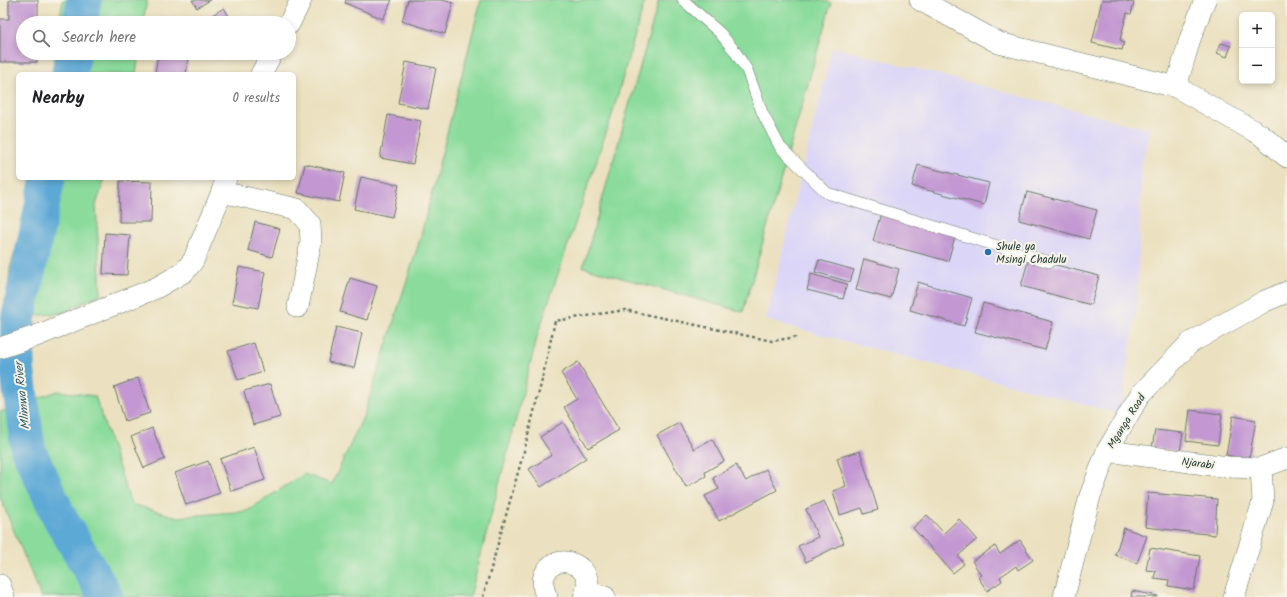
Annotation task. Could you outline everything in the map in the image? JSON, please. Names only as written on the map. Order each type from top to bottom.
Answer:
[{"type":"street","points":[[293,16],[301,0]]},
{"type":"street","points":[[921,0],[999,43],[1176,87],[1261,136],[1287,157]]},
{"type":"street","points":[[1176,87],[1190,39],[1205,0]]},
{"type":"street","points":[[262,72],[268,60]]},
{"type":"street","points":[[0,348],[36,336],[156,288],[184,272],[193,261],[224,185],[297,209],[310,224],[311,242],[298,307]]},
{"type":"street","name":"Mganga Road","points":[[1064,597],[1090,496],[1108,451],[1140,395],[1190,343],[1265,302],[1287,292]]},
{"type":"street","name":"Njarabi","points":[[1108,451],[1228,467],[1261,468],[1287,458]]},
{"type":"street","points":[[1234,597],[1263,501],[1261,468]]},
{"type":"street","points":[[547,597],[543,588],[543,580],[546,572],[559,562],[576,564],[582,569],[586,576],[592,595]]},
{"type":"street","points":[[0,585],[4,597]]},
{"type":"lane","points":[[683,0],[720,33],[734,50],[747,70],[762,112],[780,147],[826,194],[1049,262]]},
{"type":"path","points":[[483,597],[524,451],[541,384],[554,321],[625,310],[772,341],[796,337]]},
{"type":"shaded area","points":[[832,47],[1151,130],[1142,160],[1137,304],[1120,414],[766,320]]},
{"type":"green space","points":[[63,0],[147,0],[144,16],[60,16]]},
{"type":"green space","points":[[481,0],[645,0],[612,115],[539,330],[470,597],[41,597],[0,497],[0,412],[58,391],[95,396],[131,504],[177,517],[247,511],[304,474],[332,484],[364,415],[420,239]]},
{"type":"green space","points":[[659,0],[820,0],[831,3],[743,312],[583,267]]},
{"type":"green space","points":[[54,60],[138,60],[136,72],[52,72]]},
{"type":"green space","points":[[36,180],[104,180],[96,205],[101,294],[62,313],[5,319],[10,268]]},
{"type":"building","points":[[9,0],[38,0],[38,16],[16,16],[16,60],[37,60],[37,62],[0,62],[0,19],[9,19]]},
{"type":"building","points":[[192,0],[210,0],[197,8]]},
{"type":"building","points":[[346,0],[392,0],[383,19],[345,3]]},
{"type":"building","points":[[408,0],[443,0],[453,3],[445,34],[402,21]]},
{"type":"building","points":[[1102,0],[1122,0],[1134,3],[1131,14],[1127,13],[1120,40],[1124,43],[1122,50],[1092,43]]},
{"type":"building","points":[[224,8],[229,16],[210,16]]},
{"type":"building","points":[[1221,43],[1231,46],[1227,57],[1217,53]]},
{"type":"building","points":[[157,60],[188,60],[186,72],[155,72]]},
{"type":"building","points":[[406,62],[436,68],[428,109],[398,103]]},
{"type":"building","points":[[388,115],[421,121],[413,164],[380,158]]},
{"type":"building","points":[[305,164],[345,173],[339,202],[298,193]]},
{"type":"building","points":[[918,165],[989,183],[984,205],[912,186]]},
{"type":"building","points":[[361,177],[399,185],[392,217],[354,209]]},
{"type":"building","points":[[120,181],[152,182],[151,222],[119,222]]},
{"type":"building","points":[[1027,192],[1097,210],[1089,239],[1019,220]]},
{"type":"building","points":[[881,213],[956,233],[948,261],[873,241]]},
{"type":"building","points":[[255,222],[280,229],[272,257],[248,250]]},
{"type":"building","points":[[105,233],[130,235],[127,275],[103,274]]},
{"type":"building","points":[[1029,258],[1099,276],[1091,305],[1021,286]]},
{"type":"building","points":[[864,259],[899,269],[891,299],[856,290]]},
{"type":"building","points":[[819,260],[854,270],[850,282],[815,272]]},
{"type":"building","points":[[239,267],[265,272],[258,308],[232,303]]},
{"type":"building","points":[[811,274],[847,284],[843,299],[807,290]]},
{"type":"building","points":[[350,278],[377,286],[367,320],[340,312]]},
{"type":"building","points":[[918,282],[972,298],[964,326],[910,310]]},
{"type":"building","points":[[983,303],[1053,322],[1045,350],[975,332]]},
{"type":"building","points":[[336,327],[362,333],[354,368],[328,362]]},
{"type":"building","points":[[254,343],[263,372],[238,380],[228,351]]},
{"type":"building","points":[[578,362],[619,430],[588,448],[564,407],[577,399],[561,373]]},
{"type":"building","points":[[138,378],[150,413],[125,421],[114,387]]},
{"type":"building","points":[[270,384],[280,417],[253,425],[244,391]]},
{"type":"building","points":[[1190,410],[1222,414],[1218,445],[1186,441]]},
{"type":"building","points":[[1233,416],[1256,420],[1249,459],[1226,455]]},
{"type":"building","points":[[563,422],[586,458],[541,487],[529,469],[552,455],[540,437]]},
{"type":"building","points":[[679,423],[694,449],[712,439],[724,461],[705,472],[706,476],[686,487],[657,435]]},
{"type":"building","points":[[152,428],[165,459],[144,468],[131,437]]},
{"type":"building","points":[[1155,430],[1183,433],[1180,452],[1152,448]]},
{"type":"building","points":[[254,447],[265,480],[231,491],[220,459]]},
{"type":"building","points":[[860,451],[878,510],[864,514],[862,508],[840,515],[833,491],[846,486],[837,458]]},
{"type":"building","points":[[208,461],[220,493],[186,505],[175,473]]},
{"type":"building","points":[[736,465],[746,481],[766,469],[777,490],[719,521],[705,496],[719,489],[713,478]]},
{"type":"building","points":[[1148,493],[1217,499],[1215,535],[1145,527]]},
{"type":"building","points":[[824,501],[844,543],[806,562],[798,546],[818,537],[806,509]]},
{"type":"building","points":[[927,515],[944,533],[959,519],[977,539],[958,556],[964,564],[953,573],[913,528]]},
{"type":"building","points":[[1124,528],[1147,536],[1137,563],[1115,555]]},
{"type":"building","points":[[1020,540],[1033,560],[1018,570],[1016,566],[1000,577],[1002,581],[987,591],[978,577],[981,575],[972,561],[995,546],[1000,554]]},
{"type":"building","points":[[1150,548],[1200,556],[1194,590],[1168,586],[1169,580],[1154,578],[1156,571],[1146,570]]},
{"type":"building","points":[[1132,591],[1158,596],[1158,597],[1131,597]]},
{"type":"waterway","name":"Mlimwa River","points":[[81,16],[84,0]]},
{"type":"waterway","name":"Mlimwa River","points":[[69,72],[72,60]]},
{"type":"waterway","name":"Mlimwa River","points":[[48,180],[18,320],[17,367],[28,449],[60,518],[106,597]]},
{"type":"place","name":"Shule ya Msingi Chadulu","points":[[988,252]]}]
